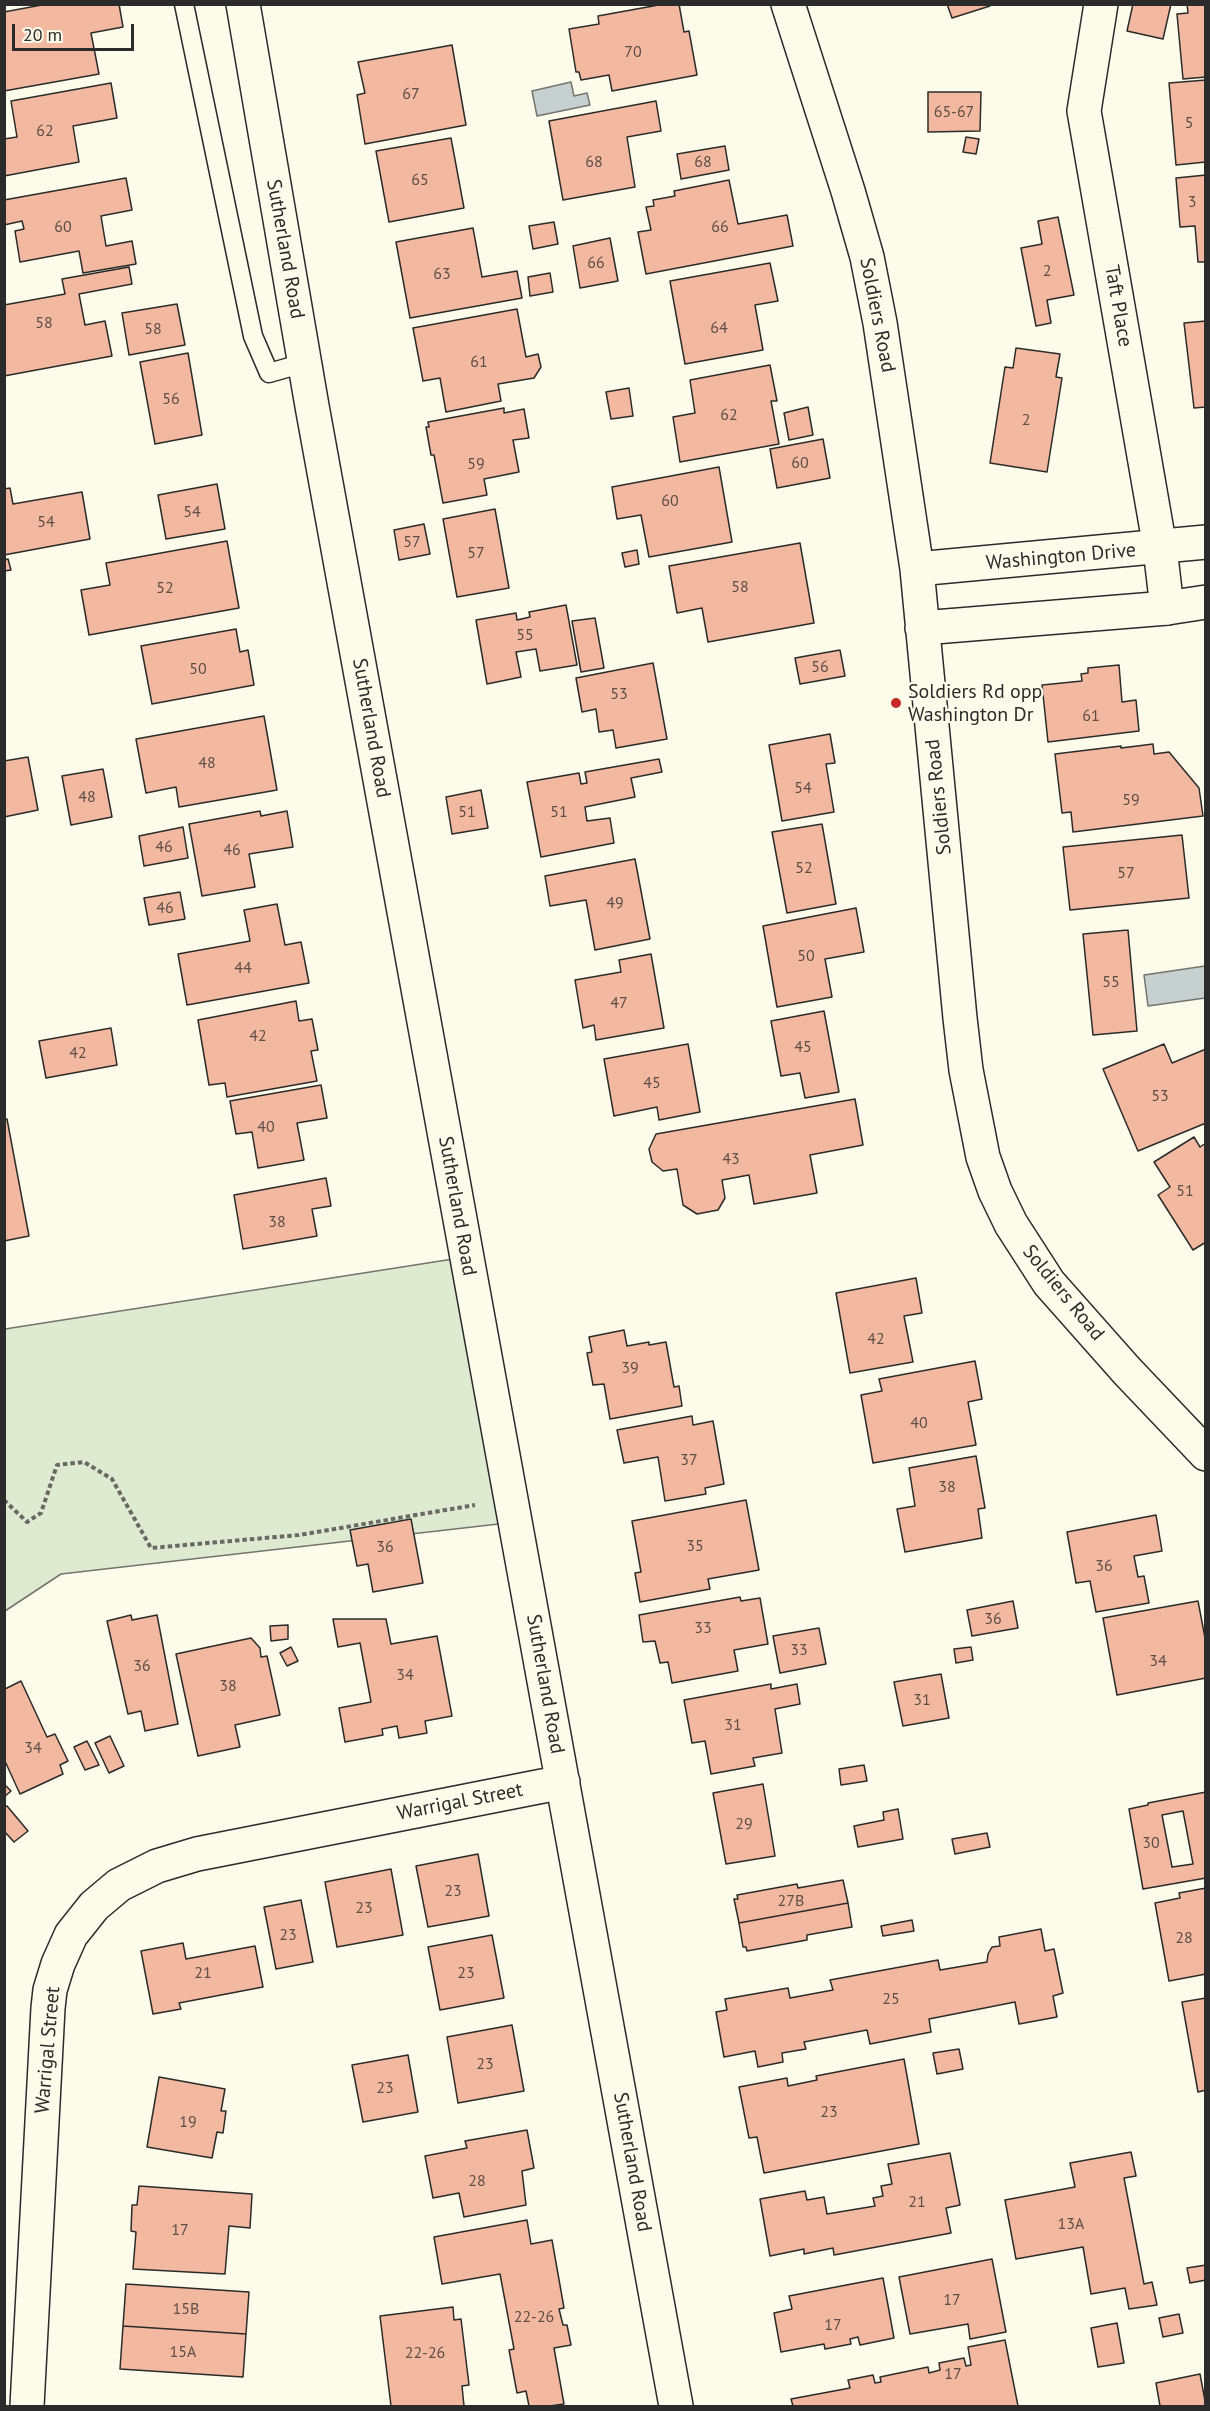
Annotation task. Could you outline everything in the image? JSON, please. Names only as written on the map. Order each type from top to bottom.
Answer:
[{"type":"street","name":"Sutherland Road","points":[[243,4],[304,363],[676,2406]]},
{"type":"street","name":"Soldiers Road","points":[[788,4],[848,190],[867,257],[880,323],[917,569],[963,1038],[983,1157],[995,1191],[1011,1224],[1049,1283],[1127,1371],[1206,1454]]},
{"type":"street","name":"Taft Place","points":[[1101,4],[1084,111],[1160,548],[1167,608]]},
{"type":"street","name":"Washington Drive","points":[[917,569],[1206,542]]},
{"type":"street","points":[[922,628],[1167,608],[1206,602]]},
{"type":"street","name":"Warrigal Street","points":[[27,2406],[49,1999],[58,1964],[71,1935],[94,1906],[119,1885],[157,1866],[197,1854],[563,1782]]},
{"type":"lane","points":[[184,4],[253,336],[268,373],[304,363]]},
{"type":"path","points":[[4,1500],[27,1522],[41,1513],[57,1465],[84,1462],[112,1479],[151,1548],[299,1535],[512,1499]]},
{"type":"green space","points":[[466,1257],[516,1522],[61,1574],[5,1611],[5,1329]]},
{"type":"shaded area","points":[[571,82],[574,96],[587,93],[590,105],[537,116],[532,91]]},
{"type":"shaded area","points":[[1205,966],[1205,998],[1148,1006],[1144,975]]},
{"type":"building","points":[[47,4],[119,4],[123,27],[91,33],[99,74],[4,91],[4,12]]},
{"type":"building","points":[[664,4],[679,4],[684,32],[689,31],[697,75],[612,91],[609,75],[581,80],[579,72],[576,72],[569,29],[599,24],[598,16]]},
{"type":"building","points":[[947,4],[989,4],[990,6],[952,18]]},
{"type":"building","points":[[1133,4],[1171,4],[1163,39],[1127,31]]},
{"type":"building","points":[[1187,4],[1206,4],[1206,77],[1183,79],[1177,14],[1188,13]]},
{"type":"building","points":[[452,45],[466,125],[365,144],[357,95],[365,93],[358,62]]},
{"type":"building","points":[[1206,80],[1206,162],[1176,165],[1169,83]]},
{"type":"building","points":[[111,83],[117,118],[73,126],[79,162],[4,176],[4,139],[17,137],[11,101]]},
{"type":"building","points":[[928,92],[981,92],[980,131],[928,132]]},
{"type":"building","points":[[656,101],[661,131],[627,137],[635,187],[563,200],[549,121]]},
{"type":"building","points":[[966,137],[979,139],[976,154],[963,152]]},
{"type":"building","points":[[451,138],[464,208],[389,222],[376,151]]},
{"type":"building","points":[[725,146],[729,170],[681,179],[677,154]]},
{"type":"building","points":[[1206,175],[1206,262],[1198,262],[1195,226],[1180,227],[1176,178]]},
{"type":"building","points":[[126,178],[132,210],[101,216],[106,246],[132,241],[136,264],[83,273],[79,251],[20,262],[15,231],[24,229],[22,221],[4,225],[4,200]]},
{"type":"building","points":[[729,180],[738,224],[787,215],[793,246],[646,274],[638,232],[651,230],[646,207],[654,206],[653,200],[675,196],[674,191]]},
{"type":"building","points":[[1058,217],[1074,295],[1047,300],[1051,323],[1036,326],[1021,248],[1042,244],[1038,221]]},
{"type":"building","points":[[554,222],[558,244],[533,249],[529,226]]},
{"type":"building","points":[[473,228],[482,277],[517,271],[522,298],[410,318],[396,242]]},
{"type":"building","points":[[610,238],[618,281],[580,288],[573,246]]},
{"type":"building","points":[[770,263],[778,301],[755,305],[763,350],[685,364],[670,281]]},
{"type":"building","points":[[129,267],[132,284],[79,294],[85,325],[105,321],[112,356],[4,376],[4,305],[65,294],[62,279]]},
{"type":"building","points":[[550,273],[553,292],[530,296],[528,277]]},
{"type":"building","points":[[177,304],[185,345],[129,355],[122,313]]},
{"type":"building","points":[[517,309],[526,357],[538,354],[541,367],[534,378],[498,384],[501,401],[446,412],[440,378],[423,381],[413,328]]},
{"type":"building","points":[[1206,321],[1206,407],[1194,408],[1184,323]]},
{"type":"building","points":[[1016,348],[1060,354],[1056,377],[1062,378],[1047,472],[990,463],[1005,367],[1013,368]]},
{"type":"building","points":[[188,353],[202,435],[155,444],[140,362]]},
{"type":"building","points":[[770,365],[777,401],[771,401],[779,444],[680,462],[673,417],[695,413],[690,380]]},
{"type":"building","points":[[629,388],[633,416],[611,419],[606,392]]},
{"type":"building","points":[[808,407],[813,435],[789,440],[784,413]]},
{"type":"building","points":[[504,408],[504,413],[524,409],[529,438],[513,440],[519,472],[484,479],[487,495],[443,503],[434,455],[431,455],[426,427],[429,427],[428,422]]},
{"type":"building","points":[[823,439],[830,478],[777,488],[770,449]]},
{"type":"building","points":[[719,467],[732,542],[649,557],[641,515],[617,519],[612,487]]},
{"type":"building","points":[[217,484],[225,529],[166,539],[158,495]]},
{"type":"building","points":[[10,488],[13,504],[82,492],[90,539],[4,555],[4,489]]},
{"type":"building","points":[[495,509],[509,588],[457,597],[443,519]]},
{"type":"building","points":[[424,524],[430,554],[399,560],[394,530]]},
{"type":"building","points":[[227,541],[239,608],[89,635],[81,590],[110,585],[106,563]]},
{"type":"building","points":[[800,543],[814,623],[708,642],[702,608],[677,613],[669,566]]},
{"type":"building","points":[[637,550],[639,564],[625,567],[622,553]]},
{"type":"building","points":[[8,559],[11,570],[4,571],[4,560]]},
{"type":"building","points":[[566,605],[577,665],[540,671],[536,649],[516,652],[521,677],[487,684],[476,620],[516,613],[517,620],[530,617],[529,612]]},
{"type":"building","points":[[595,618],[604,668],[581,672],[572,621]]},
{"type":"building","points":[[236,629],[240,652],[248,650],[254,685],[152,704],[141,646]]},
{"type":"building","points":[[840,650],[845,676],[800,684],[795,658]]},
{"type":"building","points":[[653,663],[667,739],[616,748],[613,730],[599,732],[596,709],[582,712],[576,678]]},
{"type":"building","points":[[1119,665],[1122,702],[1136,700],[1139,731],[1048,742],[1042,685],[1082,681],[1081,674],[1088,673],[1088,668]]},
{"type":"building","points":[[264,716],[277,790],[179,807],[176,787],[146,793],[136,739]]},
{"type":"building","points":[[830,734],[835,763],[826,764],[834,812],[782,821],[769,745]]},
{"type":"building","points":[[1153,744],[1154,754],[1169,752],[1199,788],[1203,816],[1073,832],[1071,812],[1062,813],[1055,754]]},
{"type":"building","points":[[28,757],[38,810],[4,817],[4,761]]},
{"type":"building","points":[[659,759],[662,772],[631,778],[635,797],[585,807],[587,821],[610,818],[614,843],[541,857],[527,782],[579,773],[581,784],[587,783],[585,772]]},
{"type":"building","points":[[103,769],[112,817],[71,825],[62,776]]},
{"type":"building","points":[[481,790],[488,828],[452,834],[446,797]]},
{"type":"building","points":[[260,811],[261,816],[287,811],[293,847],[249,854],[255,887],[202,896],[189,824]]},
{"type":"building","points":[[822,824],[836,904],[787,913],[772,832]]},
{"type":"building","points":[[183,827],[188,858],[144,866],[139,836]]},
{"type":"building","points":[[1182,835],[1189,898],[1070,910],[1063,847]]},
{"type":"building","points":[[635,859],[650,939],[595,950],[586,900],[550,906],[545,876]]},
{"type":"building","points":[[180,892],[185,919],[149,925],[144,898]]},
{"type":"building","points":[[277,904],[285,945],[301,942],[309,983],[187,1005],[178,954],[250,941],[244,910]]},
{"type":"building","points":[[856,908],[864,952],[825,959],[832,997],[777,1007],[763,926]]},
{"type":"building","points":[[1128,930],[1137,1031],[1093,1035],[1083,934]]},
{"type":"building","points":[[651,954],[664,1028],[596,1040],[594,1025],[583,1028],[575,980],[621,972],[619,960]]},
{"type":"building","points":[[296,1001],[299,1021],[312,1019],[318,1050],[311,1051],[317,1081],[227,1097],[225,1083],[209,1085],[198,1020]]},
{"type":"building","points":[[824,1011],[839,1092],[805,1098],[800,1073],[781,1076],[771,1021]]},
{"type":"building","points":[[111,1028],[117,1065],[46,1078],[39,1041]]},
{"type":"building","points":[[688,1044],[700,1112],[659,1120],[657,1107],[614,1116],[604,1059]]},
{"type":"building","points":[[1164,1044],[1172,1063],[1206,1049],[1206,1123],[1138,1151],[1103,1069]]},
{"type":"building","points":[[321,1085],[327,1118],[297,1123],[304,1160],[258,1168],[252,1132],[236,1134],[230,1101]]},
{"type":"building","points":[[855,1099],[863,1145],[810,1155],[817,1193],[754,1204],[749,1175],[722,1180],[725,1198],[718,1210],[697,1214],[683,1205],[677,1169],[663,1171],[652,1162],[649,1149],[656,1134]]},
{"type":"building","points":[[4,1119],[7,1119],[29,1236],[4,1241]]},
{"type":"building","points":[[1194,1137],[1200,1147],[1206,1143],[1206,1242],[1193,1250],[1158,1195],[1170,1187],[1154,1162]]},
{"type":"building","points":[[326,1178],[331,1206],[312,1209],[317,1236],[243,1249],[234,1195]]},
{"type":"building","points":[[916,1278],[922,1313],[904,1316],[913,1362],[850,1373],[836,1293]]},
{"type":"building","points":[[624,1330],[627,1346],[666,1342],[674,1387],[679,1386],[682,1406],[610,1419],[604,1384],[593,1385],[587,1353],[592,1352],[589,1337]]},
{"type":"building","points":[[975,1361],[982,1399],[968,1402],[976,1445],[873,1463],[861,1395],[882,1391],[879,1379]]},
{"type":"building","points":[[692,1416],[693,1425],[713,1421],[724,1484],[705,1488],[706,1494],[665,1501],[658,1457],[624,1463],[617,1430]]},
{"type":"building","points":[[976,1456],[985,1508],[978,1509],[982,1538],[905,1552],[897,1509],[915,1506],[909,1468]]},
{"type":"building","points":[[746,1500],[759,1570],[708,1579],[710,1589],[640,1602],[635,1573],[641,1572],[632,1521]]},
{"type":"building","points":[[1156,1515],[1162,1551],[1134,1556],[1138,1577],[1144,1576],[1149,1603],[1096,1612],[1090,1581],[1076,1583],[1067,1532]]},
{"type":"building","points":[[411,1519],[423,1583],[373,1592],[368,1564],[357,1566],[350,1530]]},
{"type":"building","points":[[740,1597],[741,1601],[760,1598],[768,1644],[734,1650],[738,1671],[672,1683],[668,1662],[660,1663],[655,1641],[643,1642],[639,1615]]},
{"type":"building","points":[[1013,1601],[1018,1628],[972,1636],[967,1610]]},
{"type":"building","points":[[1198,1601],[1206,1643],[1206,1678],[1117,1695],[1103,1618]]},
{"type":"building","points":[[131,1615],[132,1620],[157,1615],[178,1724],[145,1731],[141,1711],[128,1714],[107,1621]]},
{"type":"building","points":[[333,1619],[386,1619],[391,1644],[437,1636],[452,1716],[425,1721],[427,1733],[399,1738],[397,1726],[382,1729],[383,1735],[345,1742],[339,1708],[371,1702],[360,1643],[338,1647]]},
{"type":"building","points":[[288,1625],[288,1639],[271,1641],[270,1626]]},
{"type":"building","points":[[819,1628],[826,1664],[780,1673],[773,1636]]},
{"type":"building","points":[[251,1638],[260,1648],[261,1657],[267,1656],[280,1715],[235,1725],[240,1747],[198,1756],[176,1654]]},
{"type":"building","points":[[291,1647],[298,1661],[287,1666],[280,1653]]},
{"type":"building","points":[[971,1647],[973,1660],[956,1663],[954,1649]]},
{"type":"building","points":[[941,1674],[949,1718],[903,1726],[894,1682]]},
{"type":"building","points":[[21,1681],[47,1737],[55,1734],[68,1761],[60,1765],[63,1774],[20,1794],[4,1759],[4,1687],[5,1689]]},
{"type":"building","points":[[771,1684],[771,1689],[797,1684],[800,1704],[775,1709],[782,1753],[753,1758],[755,1766],[711,1774],[705,1741],[692,1743],[684,1700]]},
{"type":"building","points":[[110,1736],[124,1766],[109,1773],[95,1743]]},
{"type":"building","points":[[87,1741],[99,1765],[85,1770],[74,1747]]},
{"type":"building","points":[[864,1765],[867,1781],[841,1785],[839,1769]]},
{"type":"building","points":[[4,1784],[11,1791],[4,1797]]},
{"type":"building","points":[[763,1784],[775,1856],[726,1864],[713,1793]]},
{"type":"building","points":[[1206,1792],[1206,1878],[1143,1889],[1129,1809],[1148,1805],[1148,1803]],"holes":[[[1183,1811],[1193,1864],[1172,1867],[1162,1815]]]},
{"type":"building","points":[[7,1806],[28,1831],[14,1842],[4,1831],[4,1807]]},
{"type":"building","points":[[898,1809],[903,1839],[858,1847],[854,1826],[884,1820],[883,1812]]},
{"type":"building","points":[[987,1833],[990,1847],[955,1854],[952,1839]]},
{"type":"building","points":[[478,1854],[489,1916],[428,1927],[416,1866]]},
{"type":"building","points":[[391,1869],[403,1935],[337,1947],[325,1882]]},
{"type":"building","points":[[843,1880],[848,1903],[739,1923],[734,1899],[738,1899],[737,1895],[797,1884],[798,1888]]},
{"type":"building","points":[[1206,1888],[1206,1974],[1169,1981],[1155,1903],[1180,1898],[1179,1893]]},
{"type":"building","points":[[301,1900],[313,1962],[276,1969],[264,1907]]},
{"type":"building","points":[[848,1903],[852,1927],[807,1935],[807,1940],[747,1951],[746,1947],[743,1947],[739,1923]]},
{"type":"building","points":[[912,1920],[914,1931],[883,1936],[881,1926]]},
{"type":"building","points":[[1041,1929],[1045,1951],[1054,1949],[1063,1993],[1053,1996],[1057,2017],[1019,2024],[1015,2002],[929,2019],[931,2032],[870,2044],[867,2030],[804,2042],[806,2049],[782,2053],[783,2062],[758,2067],[755,2051],[724,2057],[716,2012],[727,2010],[725,1999],[788,1988],[790,1998],[833,1990],[830,1980],[938,1960],[940,1970],[987,1962],[992,1947],[1000,1946],[999,1937]]},
{"type":"building","points":[[492,1935],[504,1998],[440,2010],[428,1947]]},
{"type":"building","points":[[183,1943],[186,1959],[255,1946],[263,1987],[179,2003],[181,2009],[153,2014],[141,1951]]},
{"type":"building","points":[[1206,1998],[1206,2090],[1198,2092],[1182,2002]]},
{"type":"building","points":[[512,2025],[524,2091],[458,2103],[447,2037]]},
{"type":"building","points":[[959,2049],[963,2069],[937,2074],[933,2053]]},
{"type":"building","points":[[408,2055],[418,2112],[363,2122],[352,2065]]},
{"type":"building","points":[[904,2059],[919,2144],[764,2173],[757,2137],[749,2138],[739,2087],[787,2078],[788,2086],[817,2080],[816,2076]]},
{"type":"building","points":[[159,2077],[225,2089],[221,2111],[226,2111],[223,2133],[217,2132],[212,2158],[147,2147]]},
{"type":"building","points":[[527,2130],[534,2168],[522,2171],[526,2205],[464,2217],[459,2193],[433,2198],[425,2156],[467,2148],[465,2141]]},
{"type":"building","points":[[1131,2152],[1136,2176],[1124,2178],[1144,2284],[1152,2282],[1157,2305],[1129,2309],[1125,2288],[1091,2294],[1083,2247],[1016,2259],[1005,2200],[1075,2187],[1070,2163]]},
{"type":"building","points":[[950,2153],[960,2205],[946,2208],[951,2233],[834,2255],[833,2248],[804,2254],[804,2249],[770,2256],[760,2199],[805,2191],[807,2200],[824,2197],[827,2214],[875,2206],[873,2198],[883,2196],[881,2186],[892,2184],[888,2164]]},
{"type":"building","points":[[139,2186],[252,2194],[250,2228],[229,2226],[225,2274],[133,2269],[136,2232],[131,2231],[132,2205],[137,2205]]},
{"type":"building","points":[[527,2220],[531,2244],[552,2240],[564,2308],[559,2309],[563,2325],[567,2325],[571,2345],[554,2348],[564,2404],[529,2406],[526,2391],[517,2393],[509,2350],[514,2349],[500,2274],[442,2284],[434,2237]]},
{"type":"building","points":[[992,2259],[1006,2332],[970,2339],[968,2324],[910,2334],[899,2277]]},
{"type":"building","points":[[1206,2265],[1206,2280],[1190,2283],[1187,2268]]},
{"type":"building","points":[[883,2278],[894,2338],[860,2345],[858,2337],[850,2339],[851,2344],[825,2349],[824,2344],[781,2352],[774,2313],[792,2309],[789,2296]]},
{"type":"building","points":[[126,2284],[249,2292],[246,2334],[123,2326]]},
{"type":"building","points":[[453,2307],[454,2320],[461,2319],[469,2385],[462,2386],[464,2406],[391,2406],[380,2316]]},
{"type":"building","points":[[1179,2314],[1183,2333],[1163,2337],[1159,2318]]},
{"type":"building","points":[[1117,2323],[1124,2363],[1098,2367],[1091,2328]]},
{"type":"building","points":[[123,2326],[246,2334],[243,2377],[120,2369]]},
{"type":"building","points":[[1005,2340],[1018,2406],[793,2406],[791,2399],[850,2388],[848,2380],[873,2375],[875,2383],[881,2382],[880,2377],[928,2367],[929,2373],[940,2370],[939,2363],[964,2358],[966,2366],[971,2365],[968,2347]]},
{"type":"building","points":[[1200,2374],[1206,2406],[1160,2406],[1156,2383]]},
{"type":"place","name":"Soldiers Rd opp Washington Dr","points":[[896,703]]}]
